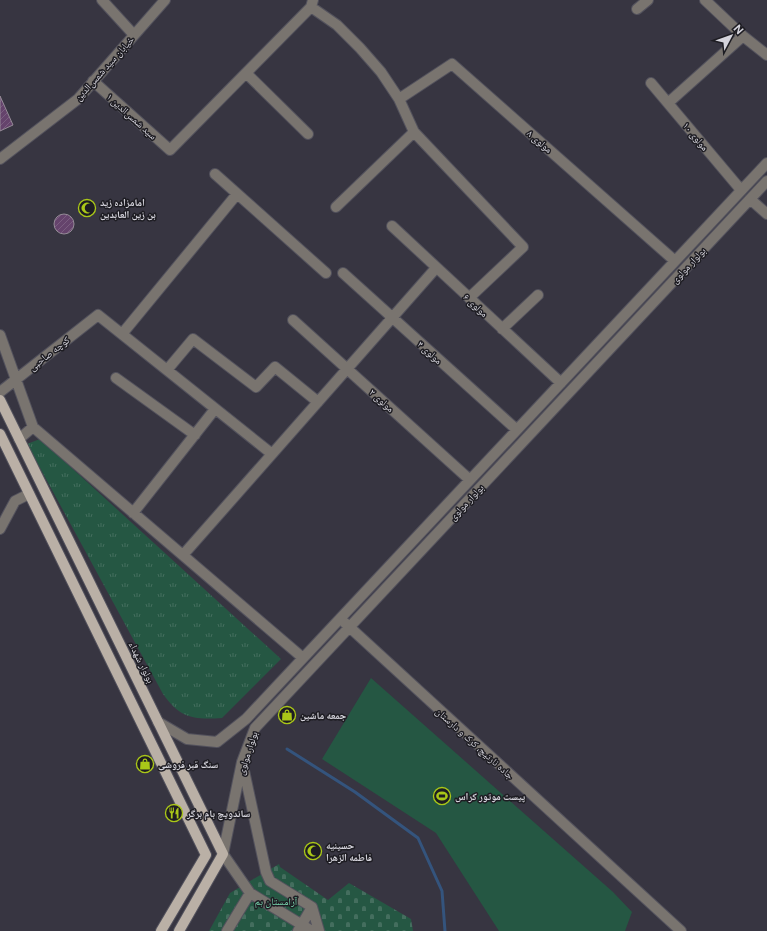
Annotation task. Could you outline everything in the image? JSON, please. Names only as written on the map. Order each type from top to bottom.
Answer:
[{"type":"main road","name":"بولوار شهداء","points":[[0,400],[223,854]]},
{"type":"main road","points":[[0,434],[206,855],[161,931]]},
{"type":"main road","points":[[89,615],[102,609]]},
{"type":"main road","points":[[179,931],[223,854]]},
{"type":"street","points":[[102,0],[134,35]]},
{"type":"street","name":"خیابان سید شمس‌الدین","points":[[0,159],[78,99],[165,0]]},
{"type":"street","points":[[637,9],[648,0]]},
{"type":"street","points":[[705,0],[743,36],[765,50]]},
{"type":"street","points":[[308,134],[246,73],[312,3],[360,48],[381,72],[399,99],[414,132],[523,247],[469,298]]},
{"type":"street","points":[[668,103],[743,36]]},
{"type":"street","name":"مولوی ۸","points":[[399,99],[452,64],[675,261]]},
{"type":"street","name":"سید شمس‌الدین ۱","points":[[93,81],[170,150],[246,73]]},
{"type":"street","name":"مولوی ۱۰","points":[[651,83],[742,190]]},
{"type":"street","points":[[336,207],[414,132]]},
{"type":"street","name":"بولوار مولوی","points":[[158,722],[187,739],[217,742],[246,720],[767,163]]},
{"type":"street","points":[[215,174],[326,273]]},
{"type":"street","name":"بولوار مولوی","points":[[223,854],[242,762],[255,728],[767,181]]},
{"type":"street","points":[[237,194],[122,334],[272,454]]},
{"type":"street","points":[[750,199],[767,214]]},
{"type":"street","name":"مولوی ۶","points":[[392,226],[561,383]]},
{"type":"street","points":[[183,555],[436,268]]},
{"type":"street","name":"مولوی ۴","points":[[343,273],[516,430]]},
{"type":"street","points":[[502,329],[538,295]]},
{"type":"street","name":"کوچه صاحبی","points":[[0,392],[98,315],[122,334]]},
{"type":"street","name":"مولوی ۲","points":[[293,320],[470,480]]},
{"type":"street","points":[[618,322],[627,330]]},
{"type":"street","points":[[0,335],[34,427],[303,658]]},
{"type":"street","points":[[167,370],[193,339],[256,387],[275,367],[318,402]]},
{"type":"street","points":[[116,378],[195,435]]},
{"type":"street","points":[[133,513],[215,409]]},
{"type":"street","points":[[19,439],[34,427]]},
{"type":"street","points":[[0,529],[15,501],[29,494]]},
{"type":"street","name":"جاده نارتیچ، کرک و دارستان","points":[[341,618],[349,627],[681,931]]},
{"type":"street","points":[[246,720],[255,728]]},
{"type":"street","points":[[242,762],[266,872],[270,881],[312,906],[319,931]]},
{"type":"street","points":[[223,854],[250,893],[300,928],[312,931]]},
{"type":"street","points":[[227,931],[250,893]]},
{"type":"street","points":[[300,928],[312,906]]},
{"type":"green space","points":[[40,439],[281,659],[222,718],[195,718],[188,716],[175,708],[163,694],[27,444]]},
{"type":"green space","name":"پیست موتور کراس","points":[[371,678],[613,892],[632,912],[625,931],[499,931],[436,833],[322,759]]},
{"type":"green space","name":"آرامستان بم","points":[[279,864],[280,867],[328,900],[349,883],[411,919],[413,931],[209,931],[230,893]]},
{"type":"building","points":[[0,96],[13,125],[0,131]]},
{"type":"building","points":[[64,214],[71,217],[74,224],[71,231],[64,234],[57,231],[54,224],[57,217]]},
{"type":"waterway","points":[[287,749],[355,792],[418,838],[442,891],[445,931]]},
{"type":"place","name":"امامزاده زید بن زین العابدین","points":[[87,208]]},
{"type":"place","name":"جمعه ماشین","points":[[287,715]]},
{"type":"place","name":"سنگ قبر فروشی","points":[[145,764]]},
{"type":"place","name":"پیست موتور کراس","points":[[442,796]]},
{"type":"place","name":"ساندویچ بام برگر","points":[[174,813]]},
{"type":"place","name":"حسینیه فاطمه الزهرا","points":[[313,851]]}]
